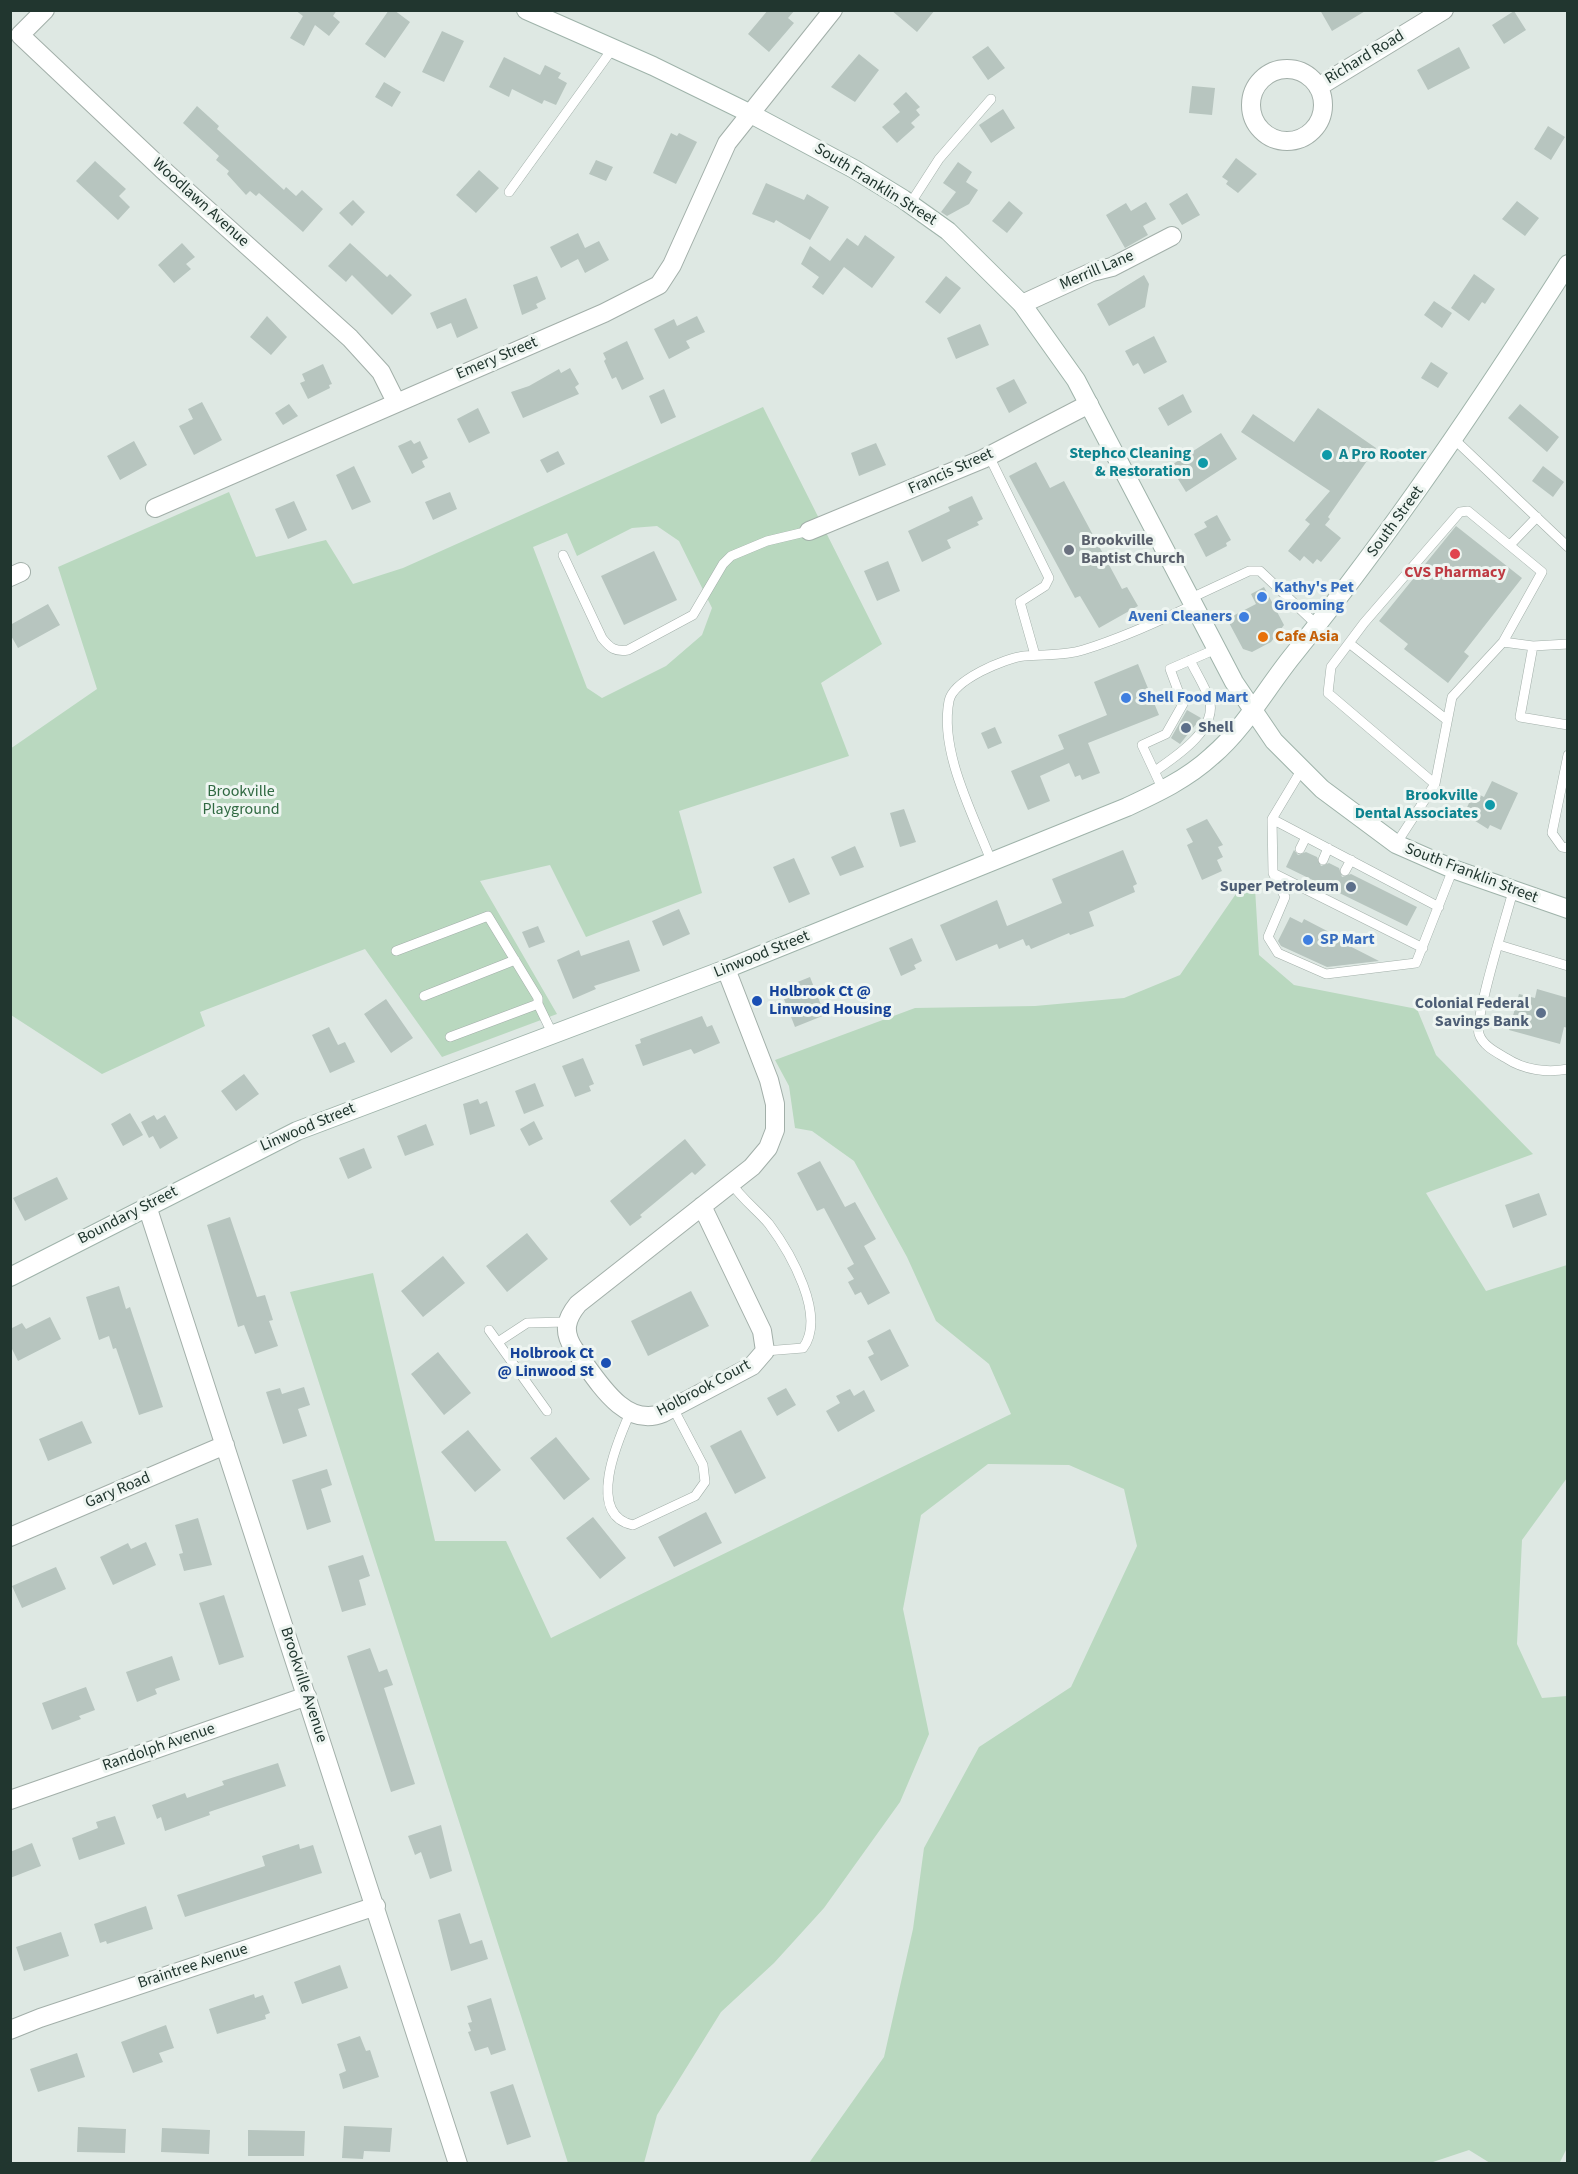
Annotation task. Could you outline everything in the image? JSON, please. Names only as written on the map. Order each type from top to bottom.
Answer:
[{"type":"street","name":"Woodlawn Avenue","points":[[45,10],[15,40],[350,338],[381,372],[396,402]]},
{"type":"street","name":"Emery Street","points":[[155,508],[604,313],[659,285],[681,247],[727,143],[833,10]]},
{"type":"street","name":"Richard Road","points":[[1318,87],[1444,10]]},
{"type":"street","name":"South Franklin Street","points":[[531,11],[749,113],[854,169],[948,231],[1022,304],[1050,341],[1089,404],[1216,648],[1251,710],[1274,741],[1322,789],[1396,844],[1453,869],[1513,891],[1566,905]]},
{"type":"street","name":"Merrill Lane","points":[[1022,304],[1092,272],[1112,267],[1172,236]]},
{"type":"street","name":"South Street","points":[[1251,710],[1455,440],[1568,264]]},
{"type":"street","name":"Francis Street","points":[[809,531],[989,456],[1089,404]]},
{"type":"street","name":"Linwood Street","points":[[246,1155],[297,1131],[726,969],[992,863],[1163,790],[1212,757],[1251,710]]},
{"type":"street","points":[[630,1413],[619,1405],[574,1349],[568,1339],[566,1322],[578,1304],[752,1167],[768,1148],[775,1130],[775,1104],[769,1080],[726,969]]},
{"type":"street","name":"Boundary Street","points":[[10,1278],[246,1155]]},
{"type":"street","name":"Brookville Avenue","points":[[147,1206],[458,2163]]},
{"type":"street","name":"Holbrook Court","points":[[630,1413],[648,1418],[673,1408],[752,1366],[765,1351],[762,1331],[702,1206]]},
{"type":"street","name":"Gary Road","points":[[10,1537],[225,1445]]},
{"type":"street","name":"Randolph Avenue","points":[[10,1800],[307,1696]]},
{"type":"street","name":"Braintree Avenue","points":[[10,2030],[376,1906]]},
{"type":"lane","points":[[509,192],[614,48]]},
{"type":"lane","points":[[910,204],[939,159],[991,99]]},
{"type":"lane","points":[[1455,440],[1568,547]]},
{"type":"lane","points":[[989,456],[1049,578],[1045,586],[1020,602],[1035,655]]},
{"type":"lane","points":[[1396,844],[1435,784],[1452,697],[1503,642],[1542,572],[1468,511],[1460,512],[1331,667],[1328,693],[1435,784]]},
{"type":"lane","points":[[1510,545],[1538,517]]},
{"type":"lane","points":[[563,555],[602,638],[610,647],[618,651],[628,650],[693,615],[723,564],[731,556],[768,541],[809,531]]},
{"type":"lane","points":[[992,863],[952,756],[947,721],[950,698],[958,686],[991,666],[1022,656],[1070,654],[1129,635],[1253,570],[1260,571],[1317,625]]},
{"type":"lane","points":[[1503,642],[1533,646],[1568,644]]},
{"type":"lane","points":[[1349,643],[1447,720]]},
{"type":"lane","points":[[1533,646],[1520,717],[1568,725]]},
{"type":"lane","points":[[1163,790],[1142,745],[1166,734],[1183,704],[1170,669],[1216,648]]},
{"type":"lane","points":[[1155,771],[1191,746],[1209,715],[1209,699],[1190,660]]},
{"type":"lane","points":[[1568,755],[1552,833],[1562,847],[1568,848]]},
{"type":"lane","points":[[1302,769],[1272,819],[1273,873],[1285,897],[1268,937],[1278,953],[1326,974],[1416,963],[1453,869]]},
{"type":"lane","points":[[1272,819],[1438,907]]},
{"type":"lane","points":[[1300,849],[1306,837]]},
{"type":"lane","points":[[1323,860],[1328,848]]},
{"type":"lane","points":[[1345,872],[1350,860]]},
{"type":"lane","points":[[1285,879],[1290,869]]},
{"type":"lane","points":[[1367,882],[1372,872]]},
{"type":"lane","points":[[1273,873],[1423,948]]},
{"type":"lane","points":[[1308,891],[1313,880]]},
{"type":"lane","points":[[1390,893],[1395,883]]},
{"type":"lane","points":[[1330,902],[1335,891]]},
{"type":"lane","points":[[1513,891],[1482,1007],[1479,1035],[1487,1046],[1517,1065],[1538,1070],[1568,1069]]},
{"type":"lane","points":[[1412,905],[1417,895]]},
{"type":"lane","points":[[1352,913],[1358,902]]},
{"type":"lane","points":[[1375,924],[1380,913]]},
{"type":"lane","points":[[396,951],[488,916],[538,998],[538,1004],[553,1035]]},
{"type":"lane","points":[[1397,935],[1403,924]]},
{"type":"lane","points":[[1499,945],[1568,966]]},
{"type":"lane","points":[[424,996],[515,960]]},
{"type":"lane","points":[[450,1037],[538,1004]]},
{"type":"lane","points":[[731,1183],[742,1198],[767,1222],[784,1247],[809,1300],[811,1338],[803,1348],[765,1351]]},
{"type":"lane","points":[[498,1342],[527,1323],[566,1322]]},
{"type":"lane","points":[[489,1330],[547,1411]]},
{"type":"lane","points":[[630,1413],[614,1449],[608,1494],[610,1505],[617,1516],[625,1523],[633,1525],[695,1496],[705,1482],[704,1465],[673,1408]]},
{"type":"green space","name":"Brookville Playground","points":[[763,407],[882,644],[821,683],[849,756],[679,811],[702,893],[586,937],[550,865],[480,881],[557,1014],[442,1057],[365,949],[200,1012],[205,1026],[102,1074],[11,1015],[10,749],[97,689],[58,567],[229,492],[256,557],[326,540],[353,584],[403,568]],"holes":[[[657,526],[679,541],[712,608],[702,635],[666,666],[602,698],[587,688],[533,547],[567,533],[577,556],[632,528]]]},
{"type":"green space","points":[[1242,885],[1255,888],[1259,955],[1294,985],[1417,1009],[1436,1055],[1533,1154],[1426,1193],[1486,1291],[1567,1265],[1567,1478],[1522,1540],[1517,1644],[1542,1698],[1567,1696],[1567,2148],[1559,2164],[1490,2163],[1469,2150],[1427,2164],[809,2163],[884,2057],[913,1929],[924,1848],[979,1747],[1071,1687],[1137,1546],[1124,1489],[1069,1465],[988,1464],[921,1515],[903,1609],[929,1734],[900,1802],[824,1908],[774,1963],[721,2012],[657,2115],[644,2163],[568,2163],[290,1292],[373,1273],[435,1541],[506,1541],[551,1638],[1011,1414],[989,1364],[936,1321],[907,1257],[854,1161],[812,1131],[795,1128],[789,1086],[775,1060],[915,1008],[1035,1006],[1124,998],[1180,975]]},
{"type":"building","points":[[295,10],[337,10],[333,16],[340,22],[329,36],[315,25],[304,46],[290,38],[303,16]]},
{"type":"building","points":[[389,10],[394,10],[410,22],[385,58],[365,44]]},
{"type":"building","points":[[768,10],[795,10],[788,18],[794,23],[769,52],[748,34]]},
{"type":"building","points":[[891,10],[935,10],[917,32]]},
{"type":"building","points":[[1320,10],[1367,10],[1332,31]]},
{"type":"building","points":[[1514,11],[1526,30],[1504,44],[1492,25]]},
{"type":"building","points":[[442,31],[464,41],[444,82],[422,72]]},
{"type":"building","points":[[988,46],[1005,68],[988,80],[972,57]]},
{"type":"building","points":[[1459,47],[1470,68],[1428,90],[1417,70]]},
{"type":"building","points":[[859,54],[879,70],[855,102],[831,87]]},
{"type":"building","points":[[504,57],[540,75],[545,65],[561,73],[558,78],[567,83],[556,105],[544,100],[542,104],[512,89],[509,97],[489,87]]},
{"type":"building","points":[[384,82],[401,92],[392,107],[375,97]]},
{"type":"building","points":[[1192,86],[1215,88],[1212,115],[1189,113]]},
{"type":"building","points":[[906,92],[920,107],[916,110],[920,115],[911,123],[915,127],[897,143],[882,127],[900,112],[893,104]]},
{"type":"building","points":[[197,106],[219,126],[217,129],[284,190],[286,187],[296,196],[302,190],[323,209],[303,232],[259,193],[256,196],[250,191],[246,195],[227,174],[229,171],[216,160],[219,156],[183,123]]},
{"type":"building","points":[[1003,109],[1015,128],[991,143],[979,125]]},
{"type":"building","points":[[1548,126],[1565,137],[1551,160],[1534,149]]},
{"type":"building","points":[[671,133],[677,136],[679,133],[697,142],[676,184],[653,173]]},
{"type":"building","points":[[1236,158],[1257,174],[1238,193],[1226,184],[1228,181],[1222,177]]},
{"type":"building","points":[[596,160],[613,167],[606,181],[589,174]]},
{"type":"building","points":[[95,161],[126,189],[119,196],[130,207],[118,220],[76,181]]},
{"type":"building","points":[[958,162],[972,172],[966,182],[978,190],[969,204],[947,216],[941,212],[956,192],[943,183]]},
{"type":"building","points":[[479,170],[499,188],[476,213],[456,195]]},
{"type":"building","points":[[766,183],[804,200],[807,194],[829,207],[810,240],[776,220],[774,223],[752,214]]},
{"type":"building","points":[[1187,193],[1200,215],[1182,225],[1169,204]]},
{"type":"building","points":[[353,200],[365,212],[352,226],[339,213]]},
{"type":"building","points":[[1009,201],[1023,213],[1007,233],[992,221]]},
{"type":"building","points":[[1517,201],[1539,218],[1525,236],[1502,219]]},
{"type":"building","points":[[1146,202],[1156,219],[1143,226],[1148,235],[1125,248],[1106,215],[1126,203],[1131,211]]},
{"type":"building","points":[[578,233],[585,248],[599,241],[609,260],[585,273],[578,259],[561,268],[550,247]]},
{"type":"building","points":[[865,235],[895,257],[872,288],[844,267],[823,295],[812,287],[819,277],[801,264],[810,246],[830,261],[847,238],[858,246]]},
{"type":"building","points":[[182,243],[195,257],[186,264],[191,269],[174,283],[158,265]]},
{"type":"building","points":[[350,243],[387,277],[390,274],[412,295],[392,315],[352,275],[346,282],[328,266]]},
{"type":"building","points":[[1474,274],[1495,289],[1485,304],[1482,302],[1469,321],[1451,308]]},
{"type":"building","points":[[1144,275],[1149,284],[1145,307],[1109,326],[1097,304]]},
{"type":"building","points":[[537,276],[546,299],[536,304],[538,308],[522,315],[513,285]]},
{"type":"building","points":[[946,276],[961,288],[940,314],[925,302]]},
{"type":"building","points":[[466,298],[478,328],[457,338],[451,323],[437,329],[430,313]]},
{"type":"building","points":[[1434,301],[1452,313],[1442,328],[1424,315]]},
{"type":"building","points":[[267,316],[287,337],[271,355],[250,337]]},
{"type":"building","points":[[697,316],[705,332],[686,341],[690,348],[669,359],[654,329],[674,319],[677,326]]},
{"type":"building","points":[[980,324],[989,345],[956,359],[947,338]]},
{"type":"building","points":[[1154,336],[1167,362],[1144,374],[1138,363],[1133,366],[1125,351]]},
{"type":"building","points":[[627,341],[644,379],[622,390],[616,377],[612,379],[603,353]]},
{"type":"building","points":[[1431,362],[1448,373],[1438,388],[1421,378]]},
{"type":"building","points":[[323,364],[332,384],[329,385],[330,388],[308,399],[300,383],[305,381],[302,374]]},
{"type":"building","points":[[570,368],[579,384],[575,387],[579,394],[523,418],[511,392],[529,386],[559,369],[561,373]]},
{"type":"building","points":[[1014,379],[1027,403],[1009,413],[996,388]]},
{"type":"building","points":[[664,389],[676,417],[661,424],[649,396]]},
{"type":"building","points":[[1183,394],[1192,412],[1168,426],[1158,408]]},
{"type":"building","points":[[202,402],[222,440],[194,455],[179,426],[193,419],[188,409]]},
{"type":"building","points":[[289,404],[298,416],[283,425],[275,413]]},
{"type":"building","points":[[1520,404],[1559,437],[1547,452],[1508,418]]},
{"type":"building","points":[[478,408],[490,433],[469,443],[457,419]]},
{"type":"building","name":"A Pro Rooter","points":[[1318,408],[1376,448],[1328,517],[1330,519],[1325,525],[1341,538],[1321,562],[1317,559],[1313,564],[1304,556],[1300,561],[1288,551],[1310,524],[1305,520],[1330,491],[1241,432],[1253,414],[1294,442]]},
{"type":"building","name":"Stephco Cleaning & Restoration","points":[[1221,433],[1237,459],[1186,492],[1170,466]]},
{"type":"building","points":[[411,440],[414,444],[420,441],[428,458],[422,461],[425,467],[412,474],[398,446]]},
{"type":"building","points":[[134,441],[147,465],[120,480],[107,456]]},
{"type":"building","points":[[876,443],[886,465],[859,476],[851,453]]},
{"type":"building","points":[[558,451],[565,464],[547,473],[540,460]]},
{"type":"building","points":[[1036,462],[1050,488],[1064,481],[1122,589],[1127,587],[1138,606],[1099,628],[1080,596],[1075,598],[1009,476]]},
{"type":"building","points":[[354,466],[371,502],[352,510],[336,475]]},
{"type":"building","points":[[1543,466],[1564,482],[1553,497],[1532,481]]},
{"type":"building","points":[[450,492],[457,509],[433,520],[425,502]]},
{"type":"building","points":[[972,496],[983,519],[977,522],[979,525],[947,540],[951,548],[922,562],[908,531],[950,511],[948,507]]},
{"type":"building","points":[[294,501],[307,530],[288,539],[275,509]]},
{"type":"building","points":[[1217,515],[1231,540],[1226,543],[1227,546],[1206,557],[1194,534],[1207,527],[1204,522]]},
{"type":"building","name":"CVS Pharmacy","points":[[1456,526],[1522,578],[1464,652],[1469,656],[1448,683],[1404,649],[1408,644],[1379,621]]},
{"type":"building","points":[[654,551],[677,600],[624,625],[601,576]]},
{"type":"building","points":[[888,561],[900,591],[877,601],[864,571]]},
{"type":"building","points":[[1264,587],[1284,625],[1271,642],[1252,652],[1243,649],[1227,619],[1256,604],[1251,594]]},
{"type":"building","points":[[48,604],[60,625],[18,648],[10,634],[10,625]]},
{"type":"building","points":[[1138,664],[1159,715],[1088,743],[1100,773],[1082,780],[1080,775],[1075,777],[1069,763],[1040,776],[1050,801],[1028,810],[1011,771],[1064,749],[1058,735],[1107,715],[1094,682]]},
{"type":"building","points":[[1187,710],[1201,718],[1180,744],[1171,738]]},
{"type":"building","points":[[995,727],[1002,743],[988,749],[981,733]]},
{"type":"building","name":"Brookville Dental Associates","points":[[1492,781],[1518,793],[1501,830],[1490,825],[1488,829],[1464,814],[1474,792],[1484,797]]},
{"type":"building","points":[[904,809],[916,842],[900,847],[890,813]]},
{"type":"building","points":[[1207,819],[1223,845],[1218,847],[1223,857],[1217,860],[1222,871],[1202,880],[1187,845],[1193,842],[1186,829]]},
{"type":"building","points":[[855,846],[864,867],[840,876],[831,857]]},
{"type":"building","points":[[1123,850],[1137,884],[1133,886],[1135,892],[1089,912],[1094,926],[1070,935],[1069,933],[1031,949],[1029,945],[1026,946],[1023,939],[999,949],[997,944],[956,961],[940,925],[997,900],[1007,926],[1062,903],[1052,879]]},
{"type":"building","points":[[1294,850],[1298,855],[1306,852],[1317,857],[1321,866],[1329,863],[1339,868],[1342,877],[1351,874],[1417,907],[1407,926],[1286,867]]},
{"type":"building","points":[[794,858],[810,894],[789,903],[773,867]]},
{"type":"building","points":[[679,909],[690,934],[663,946],[652,921]]},
{"type":"building","name":"SP Mart","points":[[1290,917],[1302,923],[1304,919],[1331,933],[1330,936],[1379,961],[1327,967],[1281,946],[1278,941]]},
{"type":"building","points":[[538,926],[545,942],[529,948],[522,932]]},
{"type":"building","points":[[912,938],[922,961],[914,965],[916,969],[901,976],[889,948]]},
{"type":"building","points":[[629,940],[640,971],[594,986],[596,989],[573,999],[557,960],[579,950],[581,956]]},
{"type":"building","points":[[810,977],[825,1015],[795,1027],[780,989]]},
{"type":"building","name":"Colonial Federal Savings Bank","points":[[1537,989],[1568,998],[1568,1028],[1564,1027],[1560,1044],[1509,1030],[1519,994],[1535,998]]},
{"type":"building","points":[[386,999],[413,1038],[391,1053],[364,1014]]},
{"type":"building","points":[[702,1016],[707,1027],[712,1025],[720,1043],[694,1054],[691,1049],[643,1066],[635,1045],[641,1043],[640,1039]]},
{"type":"building","points":[[329,1027],[338,1045],[345,1042],[355,1062],[330,1073],[312,1035]]},
{"type":"building","points":[[583,1058],[594,1084],[589,1086],[591,1091],[575,1097],[562,1066]]},
{"type":"building","points":[[244,1074],[259,1094],[236,1111],[221,1091]]},
{"type":"building","points":[[535,1083],[544,1106],[524,1114],[515,1091]]},
{"type":"building","points":[[478,1099],[480,1104],[487,1101],[495,1126],[470,1135],[463,1104]]},
{"type":"building","points":[[130,1113],[143,1135],[123,1146],[111,1124]]},
{"type":"building","points":[[154,1115],[157,1120],[165,1115],[178,1138],[160,1149],[153,1136],[149,1138],[141,1122]]},
{"type":"building","points":[[534,1121],[543,1139],[529,1146],[520,1129]]},
{"type":"building","points":[[426,1124],[434,1145],[405,1156],[397,1136]]},
{"type":"building","points":[[685,1139],[706,1165],[695,1175],[692,1172],[630,1226],[610,1201]]},
{"type":"building","points":[[364,1148],[372,1168],[348,1179],[339,1158]]},
{"type":"building","points":[[820,1161],[845,1207],[855,1202],[876,1239],[864,1246],[890,1293],[868,1305],[861,1292],[855,1295],[848,1282],[854,1279],[847,1268],[854,1264],[824,1208],[817,1211],[797,1173]]},
{"type":"building","points":[[57,1177],[68,1199],[25,1221],[13,1198]]},
{"type":"building","points":[[1539,1193],[1547,1215],[1513,1228],[1505,1205]]},
{"type":"building","points":[[230,1217],[257,1297],[265,1295],[273,1320],[269,1321],[278,1346],[255,1354],[244,1325],[238,1327],[207,1225]]},
{"type":"building","points":[[527,1233],[548,1259],[507,1292],[486,1266]]},
{"type":"building","points":[[443,1256],[465,1283],[423,1317],[401,1291]]},
{"type":"building","points":[[119,1286],[126,1309],[130,1307],[163,1407],[139,1415],[116,1348],[113,1349],[109,1336],[99,1340],[86,1297]]},
{"type":"building","points":[[691,1291],[709,1326],[648,1356],[631,1321]]},
{"type":"building","points":[[50,1317],[61,1339],[18,1361],[10,1345],[10,1329],[22,1323],[26,1329]]},
{"type":"building","points":[[890,1329],[909,1366],[881,1381],[868,1357],[874,1354],[867,1341]]},
{"type":"building","points":[[438,1352],[471,1393],[444,1415],[411,1374]]},
{"type":"building","points":[[304,1387],[310,1405],[298,1409],[307,1436],[283,1444],[266,1392],[280,1388],[282,1394]]},
{"type":"building","points":[[786,1388],[796,1405],[777,1416],[767,1398]]},
{"type":"building","points":[[850,1389],[854,1396],[864,1390],[875,1411],[838,1432],[826,1411],[840,1403],[836,1396]]},
{"type":"building","points":[[82,1421],[92,1443],[48,1461],[39,1439]]},
{"type":"building","points":[[468,1430],[501,1470],[475,1492],[441,1452]]},
{"type":"building","points":[[741,1430],[766,1478],[735,1494],[710,1446]]},
{"type":"building","points":[[556,1437],[590,1479],[564,1500],[530,1458]]},
{"type":"building","points":[[327,1469],[332,1485],[321,1489],[331,1522],[307,1530],[292,1480]]},
{"type":"building","points":[[706,1512],[722,1543],[674,1567],[658,1537]]},
{"type":"building","points":[[593,1517],[626,1558],[600,1579],[566,1538]]},
{"type":"building","points":[[198,1518],[212,1565],[184,1571],[179,1554],[183,1553],[175,1525]]},
{"type":"building","points":[[146,1542],[156,1565],[113,1585],[100,1557],[128,1543],[131,1549]]},
{"type":"building","points":[[363,1555],[370,1576],[359,1580],[366,1605],[342,1612],[328,1566]]},
{"type":"building","points":[[56,1567],[66,1589],[22,1608],[12,1586]]},
{"type":"building","points":[[224,1595],[244,1657],[219,1665],[199,1603]]},
{"type":"building","points":[[370,1648],[379,1672],[387,1669],[393,1685],[384,1688],[415,1784],[391,1792],[347,1656]]},
{"type":"building","points":[[172,1656],[180,1680],[155,1689],[157,1694],[137,1702],[126,1672]]},
{"type":"building","points":[[86,1687],[95,1710],[79,1716],[81,1719],[52,1730],[42,1703]]},
{"type":"building","points":[[278,1763],[286,1786],[209,1812],[210,1815],[165,1831],[161,1817],[157,1819],[152,1805],[185,1793],[187,1798],[224,1785],[222,1781]]},
{"type":"building","points":[[115,1816],[125,1844],[79,1860],[72,1838],[98,1828],[96,1822]]},
{"type":"building","points":[[441,1825],[452,1871],[430,1879],[421,1852],[415,1855],[408,1836]]},
{"type":"building","points":[[32,1843],[41,1866],[10,1878],[10,1852]]},
{"type":"building","points":[[299,1844],[300,1849],[313,1845],[322,1873],[185,1917],[177,1895],[265,1866],[262,1856]]},
{"type":"building","points":[[146,1906],[153,1929],[107,1944],[106,1941],[100,1943],[94,1924]]},
{"type":"building","points":[[460,1913],[470,1944],[482,1940],[488,1959],[451,1971],[438,1920]]},
{"type":"building","points":[[61,1932],[69,1956],[24,1971],[16,1947]]},
{"type":"building","points":[[340,1965],[348,1988],[302,2004],[294,1982]]},
{"type":"building","points":[[254,1994],[255,1998],[263,1995],[270,2013],[265,2015],[266,2019],[217,2034],[209,2009]]},
{"type":"building","points":[[491,1998],[506,2050],[491,2055],[488,2047],[475,2051],[468,2032],[471,2031],[468,2023],[472,2022],[467,2006]]},
{"type":"building","points":[[166,2025],[174,2048],[159,2053],[163,2062],[133,2073],[121,2042]]},
{"type":"building","points":[[360,2036],[366,2051],[370,2050],[379,2077],[343,2089],[339,2074],[346,2071],[337,2044]]},
{"type":"building","points":[[77,2053],[85,2077],[38,2092],[30,2069]]},
{"type":"building","points":[[513,2084],[531,2137],[507,2145],[490,2092]]},
{"type":"building","points":[[344,2126],[392,2128],[390,2152],[364,2151],[363,2159],[342,2158]]},
{"type":"building","points":[[78,2127],[126,2129],[125,2153],[77,2152]]},
{"type":"building","points":[[162,2128],[210,2130],[209,2154],[161,2152]]},
{"type":"building","points":[[248,2130],[305,2131],[304,2156],[248,2156]]},
{"type":"place","name":"A Pro Rooter","points":[[1327,455]]},
{"type":"place","name":"Stephco Cleaning & Restoration","points":[[1203,463]]},
{"type":"place","name":"Brookville Baptist Church","points":[[1069,550]]},
{"type":"place","name":"CVS Pharmacy","points":[[1455,554]]},
{"type":"place","name":"Kathy's Pet Grooming","points":[[1262,597]]},
{"type":"place","name":"Aveni Cleaners","points":[[1244,617]]},
{"type":"place","name":"Cafe Asia","points":[[1263,637]]},
{"type":"place","name":"Shell Food Mart","points":[[1126,698]]},
{"type":"place","name":"Shell","points":[[1186,728]]},
{"type":"place","name":"Brookville Dental Associates","points":[[1490,805]]},
{"type":"place","name":"Super Petroleum","points":[[1351,887]]},
{"type":"place","name":"SP Mart","points":[[1308,940]]},
{"type":"place","name":"Holbrook Ct @ Linwood Housing","points":[[757,1001]]},
{"type":"place","name":"Colonial Federal Savings Bank","points":[[1541,1013]]},
{"type":"place","name":"Holbrook Ct @ Linwood St","points":[[606,1363]]}]
